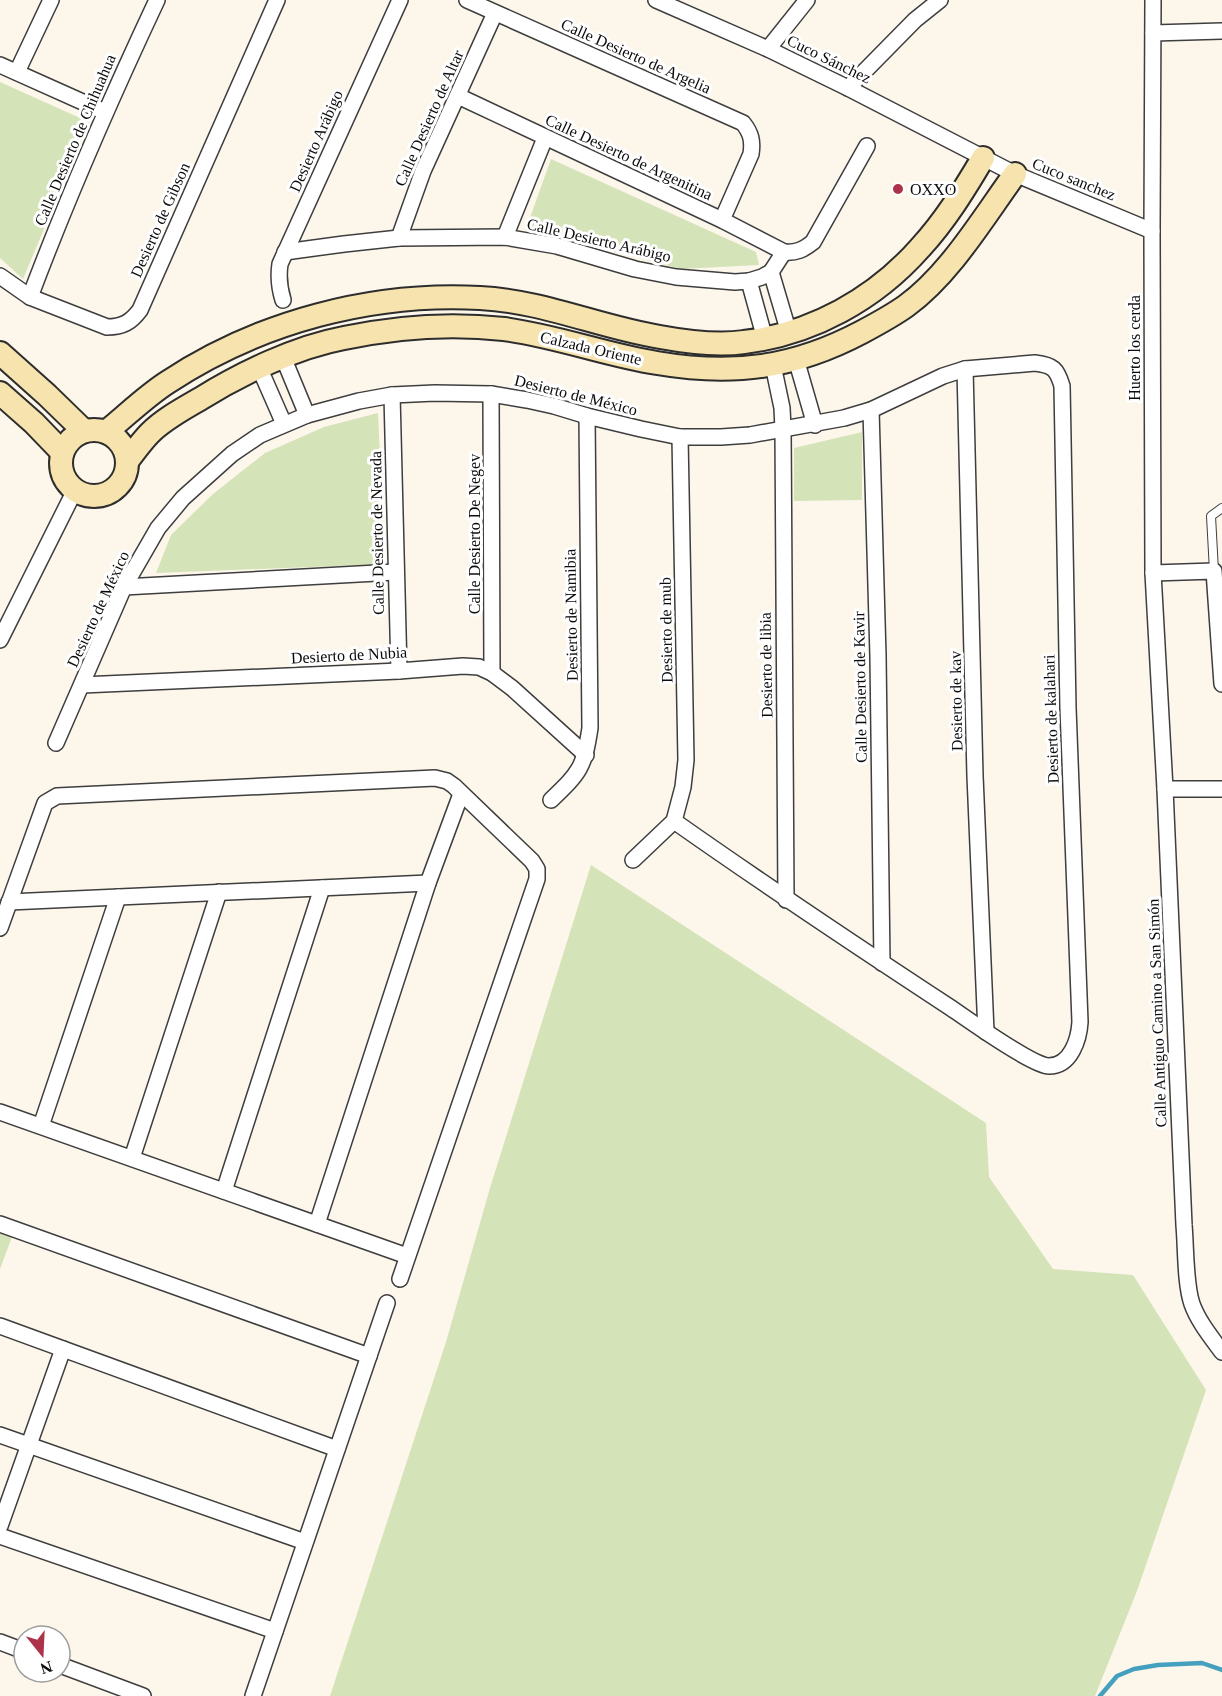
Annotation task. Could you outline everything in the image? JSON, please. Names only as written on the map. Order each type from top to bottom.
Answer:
[{"type":"street","points":[[17,72],[51,0]]},
{"type":"street","name":"Calle Desierto de Chihuahua","points":[[30,297],[61,215],[105,112],[157,0]]},
{"type":"street","name":"Desierto de Gibson","points":[[0,276],[30,297],[107,327],[127,324],[134,318],[140,310],[277,0]]},
{"type":"street","name":"Desierto Arábigo","points":[[283,300],[279,287],[280,264],[400,0]]},
{"type":"street","name":"Calle Desierto de Argelia","points":[[467,0],[742,123],[749,130],[753,145],[722,220]]},
{"type":"street","name":"Cuco Sánchez","points":[[656,0],[682,5],[983,158]]},
{"type":"street","points":[[768,49],[807,0]]},
{"type":"street","points":[[848,88],[915,20],[940,0]]},
{"type":"street","name":"Huerto los cerda","points":[[1154,0],[1153,573],[1157,664]]},
{"type":"street","name":"Calle Desierto de Altar","points":[[399,238],[423,171],[495,13]]},
{"type":"street","points":[[1153,33],[1222,31]]},
{"type":"street","points":[[0,65],[105,112]]},
{"type":"street","name":"Calle Desierto de Argenitina","points":[[458,96],[722,220],[784,252]]},
{"type":"street","points":[[505,237],[545,138]]},
{"type":"street","points":[[815,424],[771,272],[784,252],[796,253],[813,242],[867,146]]},
{"type":"street","name":"Cuco sanchez","points":[[983,158],[1015,174],[1152,231]]},
{"type":"street","name":"Calzada Oriente","points":[[106,432],[166,383],[212,356],[289,324],[337,311],[380,303],[480,298],[519,302],[659,337],[703,343],[742,343],[789,333],[832,316],[860,300],[903,266],[921,248],[953,207],[983,158]]},
{"type":"street","name":"Calzada Oriente","points":[[128,460],[151,432],[217,388],[283,357],[343,338],[453,326],[504,329],[550,337],[603,352],[656,363],[701,369],[741,369],[796,359],[856,335],[919,295],[946,267],[1015,174]]},
{"type":"street","name":"Calle Desierto Arábigo","points":[[285,252],[399,238],[505,237],[557,246],[635,269],[676,277],[709,281],[749,281],[771,272]]},
{"type":"street","points":[[749,281],[773,365]]},
{"type":"street","points":[[337,311],[343,338]]},
{"type":"street","points":[[0,353],[84,431]]},
{"type":"street","points":[[283,357],[307,415]]},
{"type":"street","name":"Desierto de México","points":[[56,743],[124,587],[158,528],[183,498],[232,454],[260,435],[307,415],[392,395],[490,394],[528,400],[586,417],[680,437],[750,435],[815,424],[872,410],[927,383],[965,369],[1046,364]]},
{"type":"street","name":"Desierto de kalahari","points":[[986,1032],[1039,1064],[1050,1066],[1060,1062],[1075,1048],[1079,1036],[1068,708],[1062,386],[1054,368],[1046,364]]},
{"type":"street","name":"Desierto de libia","points":[[773,365],[782,408],[783,429],[786,900]]},
{"type":"street","points":[[259,367],[284,424]]},
{"type":"street","name":"Desierto de kav","points":[[965,369],[975,776],[986,1032]]},
{"type":"street","points":[[0,393],[62,452]]},
{"type":"street","name":"Calle Desierto De Negev","points":[[490,394],[492,673]]},
{"type":"street","name":"Calle Desierto de Nevada","points":[[392,395],[399,671]]},
{"type":"street","name":"Calle Desierto de Kavir","points":[[872,410],[882,963]]},
{"type":"street","name":"Desierto de Namibia","points":[[551,800],[579,770],[586,755],[590,728],[586,417]]},
{"type":"street","points":[[95,429],[106,432],[114,436],[126,451],[127,471],[115,489],[106,494],[85,495],[75,490],[63,474],[62,452],[74,436],[84,431],[95,429]]},
{"type":"street","name":"Desierto de mub","points":[[674,821],[683,787],[686,760],[680,437]]},
{"type":"street","points":[[0,640],[75,490]]},
{"type":"street","points":[[1153,573],[1214,571],[1219,601],[1222,684]]},
{"type":"street","points":[[124,587],[395,572]]},
{"type":"street","name":"Calle Antiguo Camino a San Simón","points":[[1157,664],[1189,1289],[1192,1304],[1199,1318],[1222,1352]]},
{"type":"street","name":"Desierto de Nubia","points":[[82,685],[479,667],[492,673],[512,688],[586,755]]},
{"type":"street","points":[[0,928],[45,803],[57,796],[435,778],[447,782],[461,794],[532,861],[537,869],[537,879],[400,1279]]},
{"type":"street","points":[[1165,789],[1222,789]]},
{"type":"street","points":[[317,1224],[428,883],[461,794]]},
{"type":"street","points":[[633,860],[674,821],[786,900],[986,1032]]},
{"type":"street","points":[[9,902],[428,883]]},
{"type":"street","points":[[225,1191],[322,888]]},
{"type":"street","points":[[132,1158],[219,892]]},
{"type":"street","points":[[41,1126],[118,897]]},
{"type":"street","points":[[0,1112],[407,1256]]},
{"type":"street","points":[[0,1224],[369,1356]]},
{"type":"street","points":[[253,1696],[387,1303]]},
{"type":"street","points":[[0,1326],[337,1449]]},
{"type":"street","points":[[0,1526],[63,1349]]},
{"type":"street","points":[[0,1435],[305,1542]]},
{"type":"street","points":[[0,1536],[275,1631]]},
{"type":"street","points":[[72,1669],[143,1696]]},
{"type":"lane","points":[[1214,571],[1210,516],[1222,508]]},
{"type":"green space","points":[[0,82],[89,122],[23,279],[0,258]]},
{"type":"green space","points":[[551,159],[756,252],[759,265],[681,269],[526,229]]},
{"type":"green space","points":[[378,413],[385,564],[156,573],[171,535],[213,494],[265,453],[324,427]]},
{"type":"green space","points":[[862,432],[862,500],[794,501],[794,448]]},
{"type":"green space","points":[[591,865],[986,1123],[989,1177],[1053,1269],[1133,1275],[1206,1390],[1137,1591],[1095,1696],[330,1696],[446,1342],[490,1188]]},
{"type":"green space","points":[[0,1233],[12,1237],[0,1269]]},
{"type":"waterway","points":[[1100,1696],[1117,1676],[1134,1669],[1158,1665],[1202,1663],[1222,1670]]},
{"type":"place","name":"OXXO","points":[[898,189]]}]
